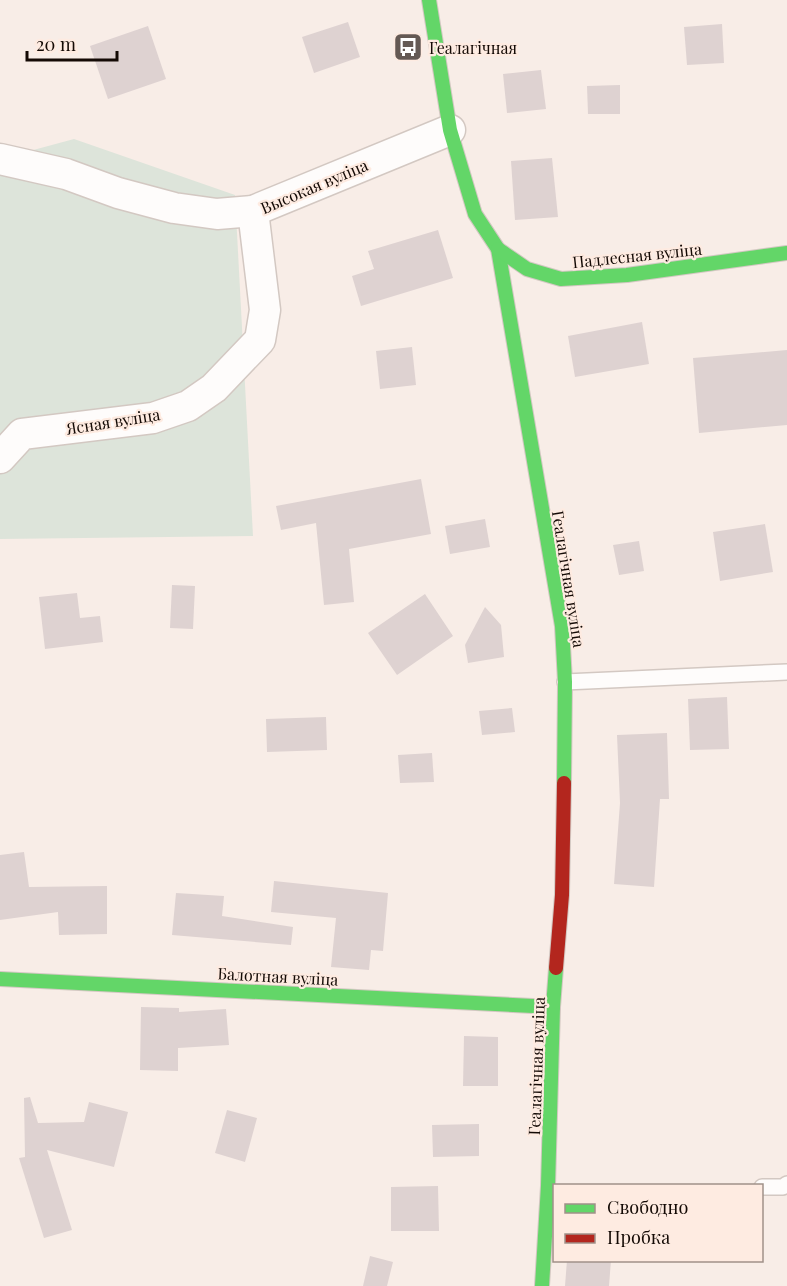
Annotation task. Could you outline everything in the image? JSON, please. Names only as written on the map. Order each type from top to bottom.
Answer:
[{"type":"street","name":"Геалагічная вуліца","points":[[429,0],[450,130],[476,214],[498,249],[562,626],[565,682],[562,895],[553,1007],[551,1186],[542,1286]]},
{"type":"street","name":"Высокая вуліца","points":[[0,159],[66,174],[118,193],[174,208],[217,214],[253,211],[450,130]]},
{"type":"street","name":"Ясная вуліца","points":[[0,459],[22,434],[153,418],[188,406],[214,388],[260,340],[265,310],[253,211]]},
{"type":"street","name":"Падлесная вуліца","points":[[498,249],[527,269],[544,276],[561,279],[627,275],[787,253]]},
{"type":"street","name":"Балотная вуліца","points":[[0,979],[553,1007]]},
{"type":"lane","points":[[565,682],[787,672]]},
{"type":"lane","points":[[763,1187],[783,1187],[787,1184]]},
{"type":"shaded area","points":[[74,139],[235,195],[253,536],[0,539],[0,159]]},
{"type":"building","points":[[348,22],[360,57],[314,73],[302,37]]},
{"type":"building","points":[[722,24],[724,63],[687,65],[684,27]]},
{"type":"building","points":[[148,26],[166,79],[108,99],[90,46]]},
{"type":"building","points":[[541,70],[546,109],[507,113],[503,74]]},
{"type":"building","points":[[620,85],[620,114],[588,114],[587,86]]},
{"type":"building","points":[[552,158],[558,217],[515,220],[511,161]]},
{"type":"building","points":[[438,230],[453,278],[361,306],[352,276],[374,269],[368,251]]},
{"type":"building","points":[[642,322],[649,364],[575,377],[568,336]]},
{"type":"building","points":[[412,347],[416,385],[380,389],[376,351]]},
{"type":"building","points":[[787,350],[787,425],[699,433],[693,358]]},
{"type":"building","points":[[421,479],[431,534],[349,549],[354,602],[324,605],[316,523],[281,530],[276,506]]},
{"type":"building","points":[[485,519],[490,547],[450,554],[445,526]]},
{"type":"building","points":[[765,524],[773,572],[720,581],[713,532]]},
{"type":"building","points":[[639,541],[644,571],[619,575],[613,545]]},
{"type":"building","points":[[172,585],[195,586],[193,629],[170,628]]},
{"type":"building","points":[[77,593],[80,618],[100,616],[103,642],[45,649],[39,597]]},
{"type":"building","points":[[425,594],[453,636],[397,675],[368,633]]},
{"type":"building","points":[[485,607],[501,625],[504,657],[468,663],[465,645]]},
{"type":"building","points":[[727,697],[729,749],[690,750],[688,699]]},
{"type":"building","points":[[512,708],[515,732],[482,735],[479,711]]},
{"type":"building","points":[[326,717],[327,750],[267,752],[266,719]]},
{"type":"building","points":[[667,733],[669,799],[660,799],[654,887],[614,884],[620,803],[617,735]]},
{"type":"building","points":[[432,753],[434,782],[400,783],[398,755]]},
{"type":"building","points":[[24,852],[29,887],[107,886],[107,934],[59,935],[58,912],[0,920],[0,855]]},
{"type":"building","points":[[274,881],[388,893],[383,951],[371,950],[369,970],[331,967],[336,918],[271,912]]},
{"type":"building","points":[[176,893],[224,896],[222,916],[293,927],[291,945],[172,935]]},
{"type":"building","points":[[141,1007],[179,1008],[179,1012],[226,1009],[229,1045],[178,1048],[178,1071],[140,1070]]},
{"type":"building","points":[[464,1036],[498,1037],[498,1086],[463,1086]]},
{"type":"building","points":[[30,1097],[38,1123],[84,1122],[89,1102],[128,1112],[114,1167],[47,1150],[72,1230],[44,1238],[19,1158],[25,1157],[24,1098]]},
{"type":"building","points":[[227,1110],[257,1118],[245,1162],[215,1153]]},
{"type":"building","points":[[479,1124],[479,1156],[433,1157],[432,1125]]},
{"type":"building","points":[[438,1186],[439,1231],[391,1231],[391,1187]]},
{"type":"building","points":[[370,1256],[393,1262],[387,1286],[363,1286]]},
{"type":"building","points":[[567,1262],[611,1262],[609,1286],[565,1286]]},
{"type":"traffic: fast","points":[[429,0],[450,130],[475,214],[498,249],[562,626],[565,682],[564,783]]},
{"type":"traffic: fast","points":[[498,249],[527,269],[561,279],[627,275],[787,253]]},
{"type":"traffic: fast","points":[[542,1286],[556,968]]},
{"type":"traffic: fast","points":[[0,979],[553,1007]]},
{"type":"traffic: jam","points":[[556,968],[562,895],[564,783]]},
{"type":"place","name":"Геалагічная","points":[[408,47]]}]
